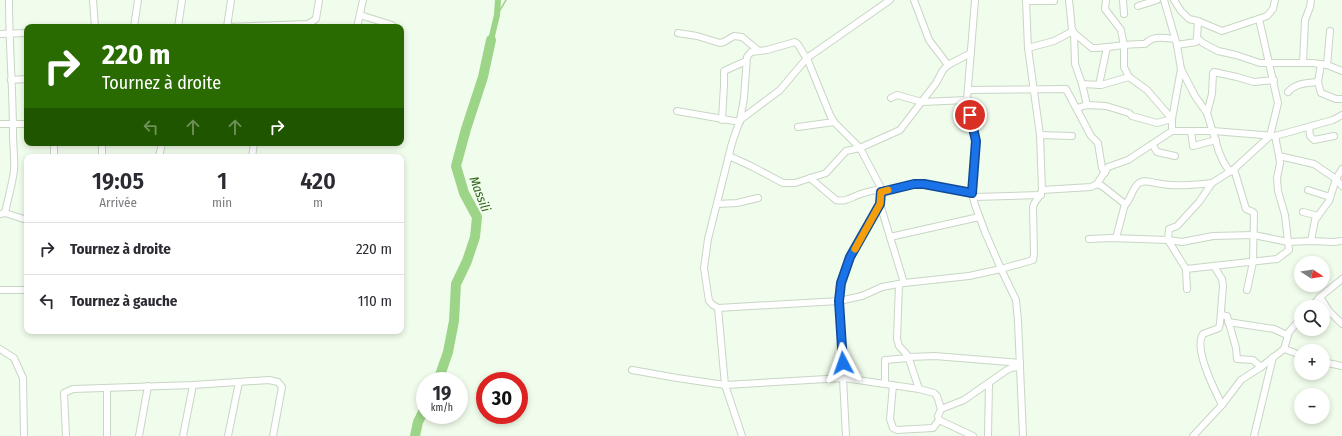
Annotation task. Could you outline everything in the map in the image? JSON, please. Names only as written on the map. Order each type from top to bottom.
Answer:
[{"type":"street","points":[[9,0],[14,169],[12,186],[3,213],[24,219]]},
{"type":"street","points":[[93,0],[95,24]]},
{"type":"street","points":[[134,24],[138,0]]},
{"type":"street","points":[[178,24],[182,0]]},
{"type":"street","points":[[227,24],[231,0]]},
{"type":"street","points":[[308,24],[316,19],[319,0]]},
{"type":"street","points":[[358,24],[363,0]]},
{"type":"street","points":[[677,111],[722,120],[740,121],[780,90],[807,58],[890,0]]},
{"type":"street","points":[[914,0],[929,40],[948,65]]},
{"type":"street","points":[[975,0],[967,100],[976,141],[973,195],[979,218],[1016,300],[1023,436]]},
{"type":"street","points":[[919,389],[909,358],[899,346],[897,339],[901,283],[880,204],[880,191],[860,148],[834,122],[807,58],[796,42],[767,50],[751,52],[748,54],[746,61],[744,98],[740,121],[729,156],[708,239],[704,268],[709,302],[718,308],[839,301],[859,296],[879,288],[901,283],[969,276],[1030,261],[1034,258],[1033,207],[1041,193],[1040,134],[1028,48],[1026,0],[1054,0]]},
{"type":"street","points":[[1069,0],[1074,32],[1075,64],[1082,84],[1087,106]]},
{"type":"street","points":[[1106,0],[1105,9],[1121,30],[1124,46],[1124,67],[1129,77],[1147,90],[1172,119]]},
{"type":"street","points":[[1123,0],[1124,14]]},
{"type":"street","points":[[1138,6],[1157,0]]},
{"type":"street","points":[[1164,0],[1176,42],[1181,69],[1192,92],[1207,114],[1224,163],[1232,170],[1246,209],[1254,213],[1253,262],[1247,290]]},
{"type":"street","points":[[1174,0],[1187,18],[1222,31],[1259,20],[1267,16],[1272,11],[1275,0]]},
{"type":"street","points":[[1303,63],[1305,20],[1311,0]]},
{"type":"street","points":[[360,15],[389,24]]},
{"type":"street","points":[[1186,269],[1277,259],[1288,250],[1285,215],[1278,191],[1277,178],[1280,163],[1273,136],[1278,105],[1274,80],[1259,20]]},
{"type":"street","points":[[1074,32],[1092,48],[1124,46],[1134,43],[1145,44],[1149,40],[1157,38],[1176,42],[1196,42],[1198,21]]},
{"type":"street","points":[[1330,30],[1324,65],[1318,82],[1322,94],[1342,99]]},
{"type":"street","points":[[1028,48],[1054,41],[1074,32]]},
{"type":"street","points":[[0,34],[24,33]]},
{"type":"street","points":[[678,33],[697,36],[720,43],[734,36],[742,37],[759,51]]},
{"type":"street","points":[[1197,38],[1218,51],[1260,63],[1303,63],[1324,65],[1342,71]]},
{"type":"street","points":[[1098,85],[1107,47]]},
{"type":"street","points":[[729,156],[783,183],[795,183],[826,173],[846,151],[860,148],[900,130],[948,65],[971,53]]},
{"type":"street","points":[[722,120],[724,71],[746,61]]},
{"type":"street","points":[[1172,131],[1172,119],[1181,69]]},
{"type":"street","points":[[1207,114],[1212,94],[1214,72],[1251,82],[1274,80]]},
{"type":"street","points":[[1082,84],[1098,85],[1129,77]]},
{"type":"street","points":[[11,80],[24,79]]},
{"type":"street","points":[[1288,92],[1300,84],[1318,82]]},
{"type":"street","points":[[968,90],[1066,89],[1091,136],[1098,143],[1102,168],[1105,173]]},
{"type":"street","points":[[891,98],[897,95],[922,102],[967,100]]},
{"type":"street","points":[[1077,108],[1087,106],[1106,106],[1129,113],[1132,116],[1157,123],[1172,119]]},
{"type":"street","points":[[810,178],[839,201],[848,200],[858,195],[914,184],[924,184],[973,195],[1041,193],[1089,188],[1097,184],[1108,166],[1128,160],[1172,131],[1213,131],[1273,136],[1309,127],[1342,116]]},
{"type":"street","points":[[798,127],[834,122]]},
{"type":"street","points":[[0,124],[24,124]]},
{"type":"street","points":[[1309,127],[1310,136],[1314,140],[1334,136]]},
{"type":"street","points":[[1191,131],[1192,146],[1216,140]]},
{"type":"street","points":[[1040,134],[1072,136]]},
{"type":"street","points":[[1187,289],[1186,269],[1168,240],[1169,229],[1177,226],[1199,202],[1212,183],[1232,170],[1273,136]]},
{"type":"street","points":[[1152,144],[1157,152],[1175,156]]},
{"type":"street","points":[[1279,156],[1314,164],[1336,178],[1342,186]]},
{"type":"street","points":[[1311,240],[1315,220],[1329,201],[1336,178],[1342,170]]},
{"type":"street","points":[[1116,238],[1125,205],[1139,183],[1143,181],[1181,185],[1212,183]]},
{"type":"street","points":[[1097,184],[1125,205]]},
{"type":"street","points":[[1308,190],[1330,197]]},
{"type":"street","points":[[717,204],[737,203],[758,198]]},
{"type":"street","points":[[846,436],[839,301],[841,283],[849,260],[880,204]]},
{"type":"street","points":[[1303,212],[1318,216]]},
{"type":"street","points":[[890,237],[979,218]]},
{"type":"street","points":[[1089,239],[1116,238],[1182,242],[1213,236],[1254,235],[1288,242],[1311,240],[1333,242],[1342,241]]},
{"type":"street","points":[[1214,266],[1222,279],[1223,286],[1219,328],[1203,334],[1200,337],[1200,342],[1202,358],[1206,370],[1222,406]]},
{"type":"street","points":[[1317,300],[1341,282]]},
{"type":"street","points":[[0,290],[24,290]]},
{"type":"street","points":[[1320,297],[1329,311],[1342,324]]},
{"type":"street","points":[[718,308],[725,385],[742,436]]},
{"type":"street","points":[[1221,315],[1227,316],[1236,348],[1237,359],[1253,360],[1260,367]]},
{"type":"street","points":[[1228,322],[1274,329],[1287,334]]},
{"type":"street","points":[[1193,436],[1222,406],[1241,380],[1284,349],[1287,334],[1294,326]]},
{"type":"street","points":[[0,349],[14,358],[23,378],[24,436]]},
{"type":"street","points":[[1284,349],[1294,353]]},
{"type":"street","points":[[885,384],[886,359],[935,356],[1020,365]]},
{"type":"street","points":[[1254,436],[1273,357]]},
{"type":"street","points":[[1330,363],[1342,366]]},
{"type":"street","points":[[941,409],[964,400],[1007,370],[1020,365]]},
{"type":"street","points":[[632,370],[725,385],[844,378],[893,385],[919,389],[936,395],[941,409],[938,416],[939,420],[931,429],[897,430],[892,427],[890,420],[893,385]]},
{"type":"street","points":[[66,436],[64,393],[73,389],[193,385],[269,380],[278,382],[282,387],[273,436]]},
{"type":"street","points":[[228,436],[239,382]]},
{"type":"street","points":[[988,436],[989,383]]},
{"type":"street","points":[[183,436],[193,385]]},
{"type":"street","points":[[139,436],[148,386]]},
{"type":"street","points":[[107,388],[107,436]]},
{"type":"street","points":[[939,420],[973,436]]},
{"type":"waterway","points":[[491,40],[497,15],[498,0]]},
{"type":"waterway","points":[[497,15],[506,0]]},
{"type":"waterway","name":"Massili","points":[[441,372],[448,352],[454,321],[456,284],[467,261],[475,237],[477,217],[464,193],[456,166],[483,77],[491,40]]},
{"type":"waterway","name":"Massili","points":[[415,436],[418,424]]},
{"type":"slow traffic","points":[[855,249],[880,204],[881,192],[888,190]]},
{"type":"route","points":[[843,363],[839,301],[841,283],[850,257],[880,204],[881,192],[914,184],[924,184],[972,193],[976,141],[970,115]]}]
